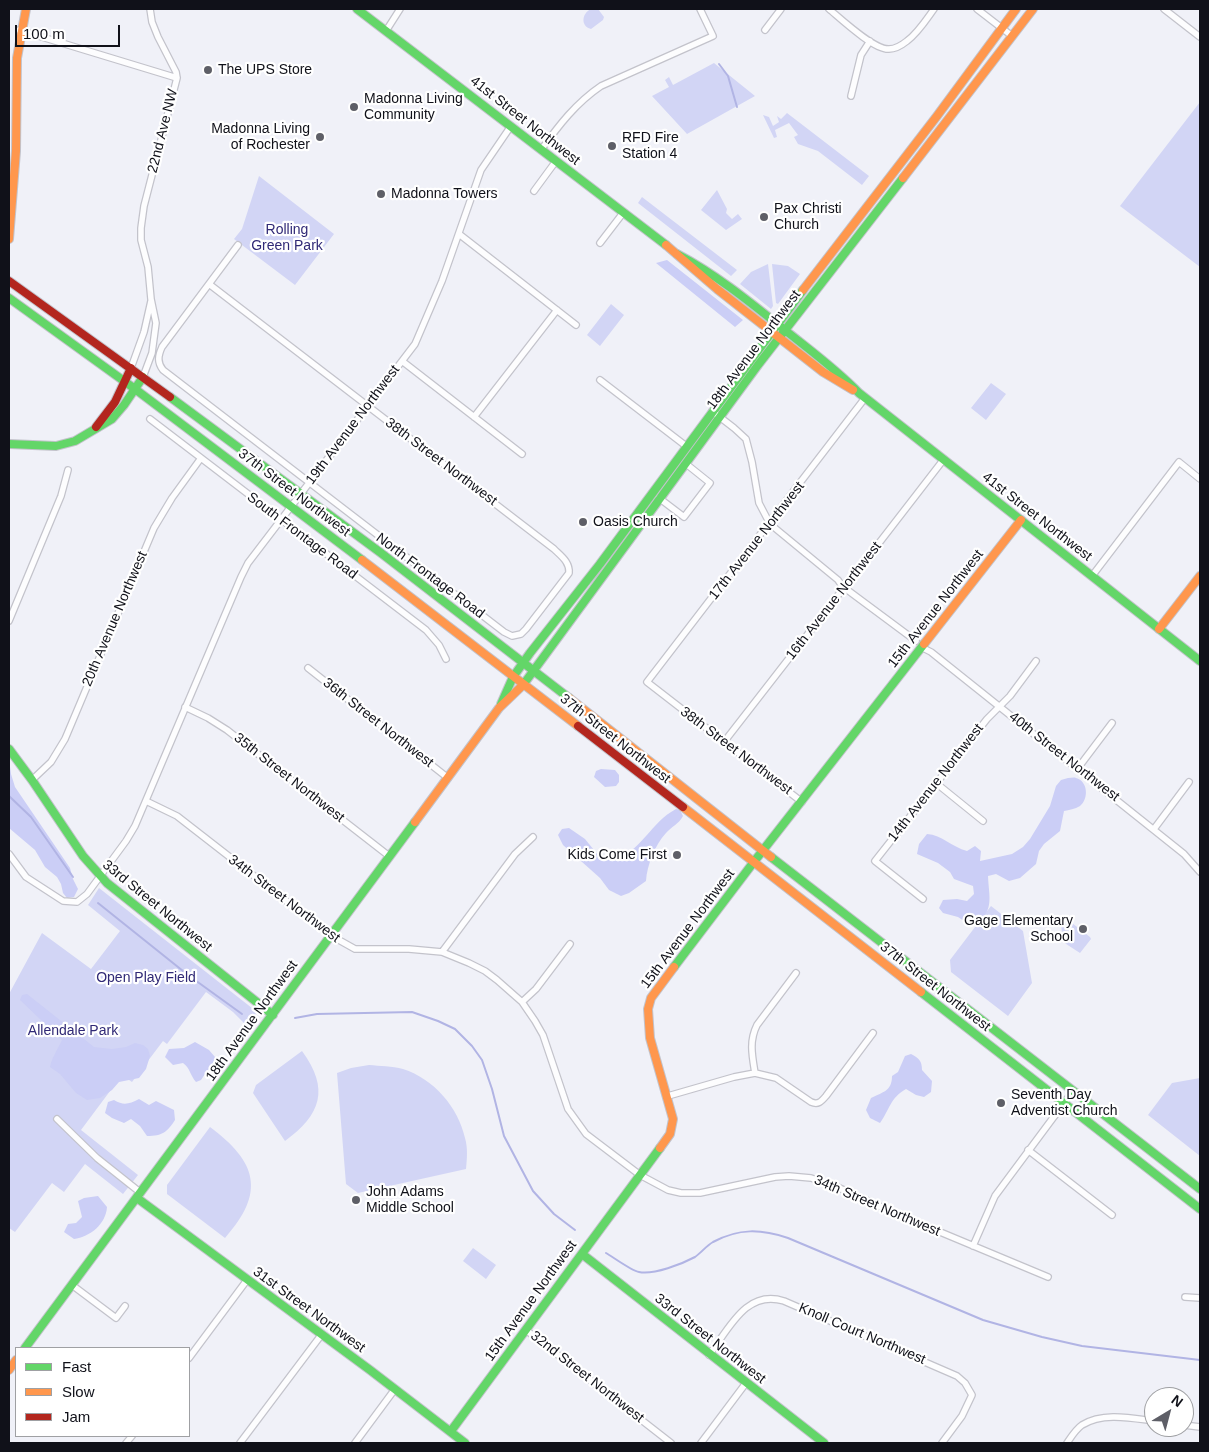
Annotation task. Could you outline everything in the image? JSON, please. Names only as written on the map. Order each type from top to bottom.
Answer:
[{"type":"main road","points":[[9,239],[16,141],[16,58],[20,30],[26,9]]},
{"type":"main road","name":"41st Street Northwest","points":[[358,9],[677,254],[717,289],[829,377],[862,396]]},
{"type":"main road","name":"18th Avenue Northwest","points":[[499,708],[513,677],[524,662],[600,564],[777,323],[937,116],[1016,9]]},
{"type":"main road","name":"18th Avenue Northwest","points":[[26,1347],[274,1015],[330,935],[499,708],[523,685],[684,463],[1033,9]]},
{"type":"main road","points":[[9,196],[11,213]]},
{"type":"main road","name":"41st Street Northwest","points":[[677,254],[709,272],[786,330],[836,370],[862,396],[1200,661]]},
{"type":"main road","name":"37th Street Northwest","points":[[9,281],[132,368],[301,493],[524,662],[763,852],[1200,1188]]},
{"type":"main road","name":"37th Street Northwest","points":[[9,298],[135,389],[291,506],[593,737],[1200,1209]]},
{"type":"main road","points":[[95,429],[115,402],[132,368]]},
{"type":"main road","points":[[9,444],[56,446],[72,442],[112,419],[143,377]]},
{"type":"main road","name":"15th Avenue Northwest","points":[[450,1431],[670,1134],[673,1119],[646,1018],[649,1002],[655,992],[753,863],[923,648],[1021,520]]},
{"type":"main road","points":[[1160,629],[1200,576]]},
{"type":"main road","name":"33rd Street Northwest","points":[[9,749],[87,863],[99,877],[274,1015]]},
{"type":"main road","name":"31st Street Northwest","points":[[139,1195],[247,1280],[322,1334],[465,1443]]},
{"type":"main road","name":"33rd Street Northwest","points":[[582,1254],[824,1443]]},
{"type":"street","name":"22nd Ave NW","points":[[150,9],[152,22],[176,72],[177,78],[144,206],[141,228],[141,240],[148,267],[151,298]]},
{"type":"street","points":[[386,31],[400,9]]},
{"type":"street","points":[[541,150],[572,109],[594,90],[616,78],[712,36],[700,9]]},
{"type":"street","points":[[765,30],[781,9]]},
{"type":"street","points":[[828,9],[870,41],[888,49],[899,47],[908,41],[934,9]]},
{"type":"street","points":[[977,9],[1012,36]]},
{"type":"street","points":[[1164,9],[1200,38]]},
{"type":"street","points":[[20,30],[177,78]]},
{"type":"street","points":[[851,96],[861,55],[870,41]]},
{"type":"street","name":"19th Avenue Northwest","points":[[9,854],[29,880],[68,902],[80,900],[131,833],[240,577],[280,520],[415,344],[442,282],[481,170],[511,126]]},
{"type":"street","points":[[534,191],[556,161]]},
{"type":"street","points":[[600,243],[623,212]]},
{"type":"street","points":[[459,234],[576,325]]},
{"type":"street","points":[[209,284],[238,245]]},
{"type":"street","name":"North Frontage Road","points":[[209,284],[162,347],[158,360],[162,370],[504,632]]},
{"type":"street","name":"38th Street Northwest","points":[[209,284],[554,549],[569,566],[569,573],[524,631],[512,636],[504,632]]},
{"type":"street","points":[[132,368],[144,332],[151,298]]},
{"type":"street","points":[[143,377],[152,353],[155,337],[156,323],[151,298]]},
{"type":"street","points":[[474,417],[557,310]]},
{"type":"street","points":[[402,362],[522,454]]},
{"type":"street","points":[[600,380],[686,446]]},
{"type":"street","name":"17th Avenue Northwest","points":[[647,682],[770,524],[862,396]]},
{"type":"street","points":[[712,411],[746,440],[759,503],[770,524],[838,580],[842,586],[916,641]]},
{"type":"street","name":"South Frontage Road","points":[[150,419],[426,630],[439,644],[446,659]]},
{"type":"street","name":"20th Avenue Northwest","points":[[32,780],[51,762],[65,739],[154,528],[163,511],[201,458]]},
{"type":"street","name":"16th Avenue Northwest","points":[[724,742],[840,594],[842,586],[852,578],[944,459]]},
{"type":"street","points":[[1092,576],[1179,462],[1200,479]]},
{"type":"street","points":[[659,498],[684,517],[710,483],[684,463]]},
{"type":"street","points":[[9,621],[61,496],[68,470]]},
{"type":"street","name":"40th Street Northwest","points":[[923,648],[931,652],[1154,829],[1184,854],[1200,872]]},
{"type":"street","name":"14th Avenue Northwest","points":[[923,899],[875,861],[987,718],[1010,696],[1036,661]]},
{"type":"street","name":"36th Street Northwest","points":[[308,668],[448,778]]},
{"type":"street","name":"38th Street Northwest","points":[[647,682],[802,802]]},
{"type":"street","name":"35th Street Northwest","points":[[185,707],[227,730],[389,856]]},
{"type":"street","points":[[1078,768],[1112,722]]},
{"type":"street","points":[[1154,829],[1189,782]]},
{"type":"street","points":[[936,784],[983,821]]},
{"type":"street","name":"34th Street Northwest","points":[[146,801],[177,816],[330,935],[355,949],[409,949],[442,952],[485,971],[508,988],[522,1002],[543,1036],[568,1109],[573,1118],[586,1134],[640,1175],[668,1190],[690,1194],[775,1177],[810,1178],[835,1186],[1048,1277]]},
{"type":"street","points":[[442,952],[515,854],[533,837]]},
{"type":"street","points":[[522,1002],[536,989],[570,944]]},
{"type":"street","points":[[754,1072],[751,1042],[753,1033],[796,973]]},
{"type":"street","points":[[668,1096],[754,1072],[776,1078],[811,1102],[819,1103],[873,1033]]},
{"type":"street","points":[[973,1246],[994,1196],[1073,1091]]},
{"type":"street","points":[[57,1119],[139,1195]]},
{"type":"street","points":[[1028,1150],[1112,1215]]},
{"type":"street","points":[[190,1357],[247,1280]]},
{"type":"street","points":[[72,1285],[116,1318],[125,1306]]},
{"type":"street","points":[[1185,1297],[1200,1298]]},
{"type":"street","name":"Knoll Court Northwest","points":[[709,1355],[738,1317],[752,1303],[766,1298],[784,1301],[957,1376],[965,1383],[972,1395],[965,1411],[942,1443]]},
{"type":"street","name":"32nd Street Northwest","points":[[526,1330],[671,1443]]},
{"type":"street","points":[[240,1443],[322,1334]]},
{"type":"street","points":[[701,1443],[746,1383]]},
{"type":"street","points":[[355,1443],[395,1389]]},
{"type":"street","points":[[1067,1443],[1082,1424],[1097,1419],[1122,1417],[1144,1420]]},
{"type":"green space","points":[[591,9],[598,9],[604,17],[603,20],[591,29],[585,25],[584,16]]},
{"type":"green space","points":[[714,63],[755,96],[687,134],[652,96],[669,87],[665,80],[669,77],[673,85]]},
{"type":"green space","points":[[1200,102],[1200,267],[1120,206]]},
{"type":"green space","points":[[787,113],[869,176],[862,185],[818,151],[798,144],[794,137],[798,135],[789,123],[775,130],[777,137],[774,138],[763,115],[769,117],[773,126],[779,122],[777,116],[781,119]]},
{"type":"green space","name":"Rolling Green Park","points":[[259,176],[334,234],[295,285],[234,239],[242,229]]},
{"type":"green space","points":[[717,190],[727,209],[726,213],[732,219],[738,214],[742,219],[726,230],[701,210]]},
{"type":"green space","points":[[642,197],[737,270],[731,276],[638,203]]},
{"type":"green space","points":[[667,260],[743,320],[735,327],[656,263]]},
{"type":"green space","points":[[768,264],[773,306],[771,309],[740,284],[751,272]]},
{"type":"green space","points":[[772,264],[788,266],[800,274],[778,304],[776,303]]},
{"type":"green space","points":[[611,304],[624,315],[600,346],[587,335]]},
{"type":"green space","points":[[991,383],[1006,394],[986,420],[971,408]]},
{"type":"green space","points":[[9,759],[15,787],[70,868],[78,889],[74,897],[67,898],[57,877],[45,867],[35,850],[9,828]]},
{"type":"green space","points":[[601,769],[615,770],[619,775],[619,782],[616,786],[605,787],[594,777],[596,771]]},
{"type":"green space","points":[[1075,778],[1083,783],[1086,790],[1085,799],[1080,806],[1064,811],[1060,831],[1044,844],[1039,851],[1036,864],[1020,878],[1009,881],[996,874],[988,876],[988,907],[978,925],[970,925],[958,917],[943,913],[939,908],[943,900],[957,899],[967,901],[974,894],[973,886],[954,879],[950,872],[938,863],[917,854],[919,844],[927,834],[967,851],[975,846],[981,851],[980,861],[1012,854],[1023,847],[1030,839],[1050,806],[1056,786],[1061,780]]},
{"type":"green space","points":[[676,809],[680,810],[683,816],[658,843],[650,862],[646,881],[629,893],[621,896],[609,890],[600,878],[563,845],[558,835],[562,829],[569,828],[585,839],[598,855],[613,861],[631,851],[660,821]]},
{"type":"green space","name":"Allendale Park","points":[[99,888],[257,1012],[247,1026],[233,1012],[206,992],[167,1044],[163,1041],[132,1082],[122,1075],[81,1130],[138,1175],[123,1194],[85,1164],[64,1192],[52,1183],[15,1232],[9,1228],[9,994],[42,933],[91,969],[120,931],[88,905]]},
{"type":"green space","points":[[991,906],[1023,931],[1032,983],[1008,1016],[951,972],[950,960]]},
{"type":"green space","points":[[1068,920],[1091,939],[1080,953],[1063,942],[1061,924]]},
{"type":"green space","points":[[27,994],[94,1047],[112,1049],[126,1047],[135,1043],[143,1045],[148,1049],[150,1056],[146,1069],[139,1078],[119,1082],[112,1090],[100,1098],[87,1100],[76,1093],[60,1074],[50,1067],[62,1040],[20,1000],[22,995]]},
{"type":"green space","points":[[195,1042],[209,1050],[215,1057],[214,1065],[201,1080],[196,1082],[183,1063],[173,1065],[165,1057],[169,1049],[184,1048]]},
{"type":"green space","points":[[302,1051],[316,1077],[318,1100],[314,1111],[307,1121],[285,1141],[253,1093],[256,1085]]},
{"type":"green space","points":[[911,1054],[920,1060],[922,1070],[932,1081],[931,1092],[924,1097],[906,1089],[893,1100],[880,1123],[870,1118],[866,1110],[871,1098],[889,1088],[892,1076],[898,1072],[905,1056]]},
{"type":"green space","points":[[369,1065],[403,1069],[425,1080],[443,1096],[462,1127],[467,1146],[466,1169],[358,1193],[346,1184],[337,1073]]},
{"type":"green space","points":[[1200,1078],[1200,1156],[1148,1115],[1172,1083]]},
{"type":"green space","points":[[139,1099],[149,1105],[156,1101],[174,1110],[175,1120],[167,1130],[161,1134],[147,1136],[140,1126],[131,1119],[124,1123],[105,1113],[108,1102],[114,1100],[127,1104]]},
{"type":"green space","points":[[210,1127],[238,1153],[246,1165],[250,1178],[251,1192],[247,1206],[225,1238],[167,1194],[167,1185]]},
{"type":"green space","points":[[98,1196],[107,1207],[104,1219],[96,1229],[86,1236],[74,1239],[64,1232],[68,1224],[76,1223],[82,1217],[78,1201]]},
{"type":"green space","points":[[473,1248],[496,1265],[486,1279],[463,1261]]},
{"type":"waterway","points":[[719,64],[728,76],[737,107]]},
{"type":"waterway","points":[[9,796],[31,817],[73,877]]},
{"type":"waterway","points":[[98,903],[188,975],[242,1014]]},
{"type":"waterway","points":[[295,1018],[317,1014],[412,1012],[455,1029],[472,1046],[482,1060],[492,1089],[504,1136],[533,1191],[554,1214],[575,1230]]},
{"type":"waterway","points":[[606,1253],[627,1267],[645,1273],[668,1268],[689,1260],[708,1245],[732,1234],[750,1231],[769,1233],[788,1238],[983,1320],[1082,1346],[1200,1360]]},
{"type":"traffic: fast","points":[[357,9],[666,245]]},
{"type":"traffic: fast","points":[[523,685],[758,365],[903,178]]},
{"type":"traffic: fast","points":[[677,254],[720,280],[747,300],[824,361],[859,393],[1200,661]]},
{"type":"traffic: fast","points":[[501,704],[513,677],[530,653],[600,564],[803,290]]},
{"type":"traffic: fast","points":[[9,298],[135,389],[362,560]]},
{"type":"traffic: fast","points":[[9,444],[56,446],[75,441],[112,419],[143,377]]},
{"type":"traffic: fast","points":[[170,397],[381,553],[569,698]]},
{"type":"traffic: fast","points":[[674,967],[924,644]]},
{"type":"traffic: fast","points":[[9,749],[83,856],[107,883],[273,1015]]},
{"type":"traffic: fast","points":[[26,1347],[415,822]]},
{"type":"traffic: fast","points":[[771,857],[1200,1189]]},
{"type":"traffic: fast","points":[[921,992],[1200,1209]]},
{"type":"traffic: fast","points":[[451,1431],[660,1148]]},
{"type":"traffic: fast","points":[[137,1198],[370,1370],[465,1443]]},
{"type":"traffic: fast","points":[[582,1254],[824,1443]]},
{"type":"traffic: slow","points":[[9,239],[16,151],[17,58],[26,9]]},
{"type":"traffic: slow","points":[[803,290],[937,116],[1016,9]]},
{"type":"traffic: slow","points":[[903,178],[1033,9]]},
{"type":"traffic: slow","points":[[9,196],[11,213]]},
{"type":"traffic: slow","points":[[666,245],[717,289],[823,372],[853,390]]},
{"type":"traffic: slow","points":[[924,644],[1021,520]]},
{"type":"traffic: slow","points":[[362,560],[578,726]]},
{"type":"traffic: slow","points":[[1159,629],[1200,576]]},
{"type":"traffic: slow","points":[[415,822],[499,708],[523,685]]},
{"type":"traffic: slow","points":[[569,698],[771,857]]},
{"type":"traffic: slow","points":[[683,807],[921,992]]},
{"type":"traffic: slow","points":[[660,1148],[670,1134],[673,1119],[650,1038],[648,1009],[651,998],[674,967]]},
{"type":"traffic: slow","points":[[9,1370],[15,1361]]},
{"type":"traffic: jam","points":[[9,281],[170,397]]},
{"type":"traffic: jam","points":[[96,427],[115,402],[131,368]]},
{"type":"traffic: jam","points":[[578,726],[683,807]]},
{"type":"place","name":"The UPS Store","points":[[208,70]]},
{"type":"place","name":"Madonna Living Community","points":[[354,107]]},
{"type":"place","name":"Madonna Living of Rochester","points":[[320,137]]},
{"type":"place","name":"RFD Fire Station 4","points":[[612,146]]},
{"type":"place","name":"Madonna Towers","points":[[381,194]]},
{"type":"place","name":"Pax Christi Church","points":[[764,217]]},
{"type":"place","name":"Oasis Church","points":[[583,522]]},
{"type":"place","name":"Kids Come First","points":[[677,855]]},
{"type":"place","name":"Gage Elementary School","points":[[1083,929]]},
{"type":"place","name":"Seventh Day Adventist Church","points":[[1001,1103]]},
{"type":"place","name":"John Adams Middle School","points":[[356,1200]]},
{"type":"park label","name":"Open Play Field","points":[[146,978]]}]
